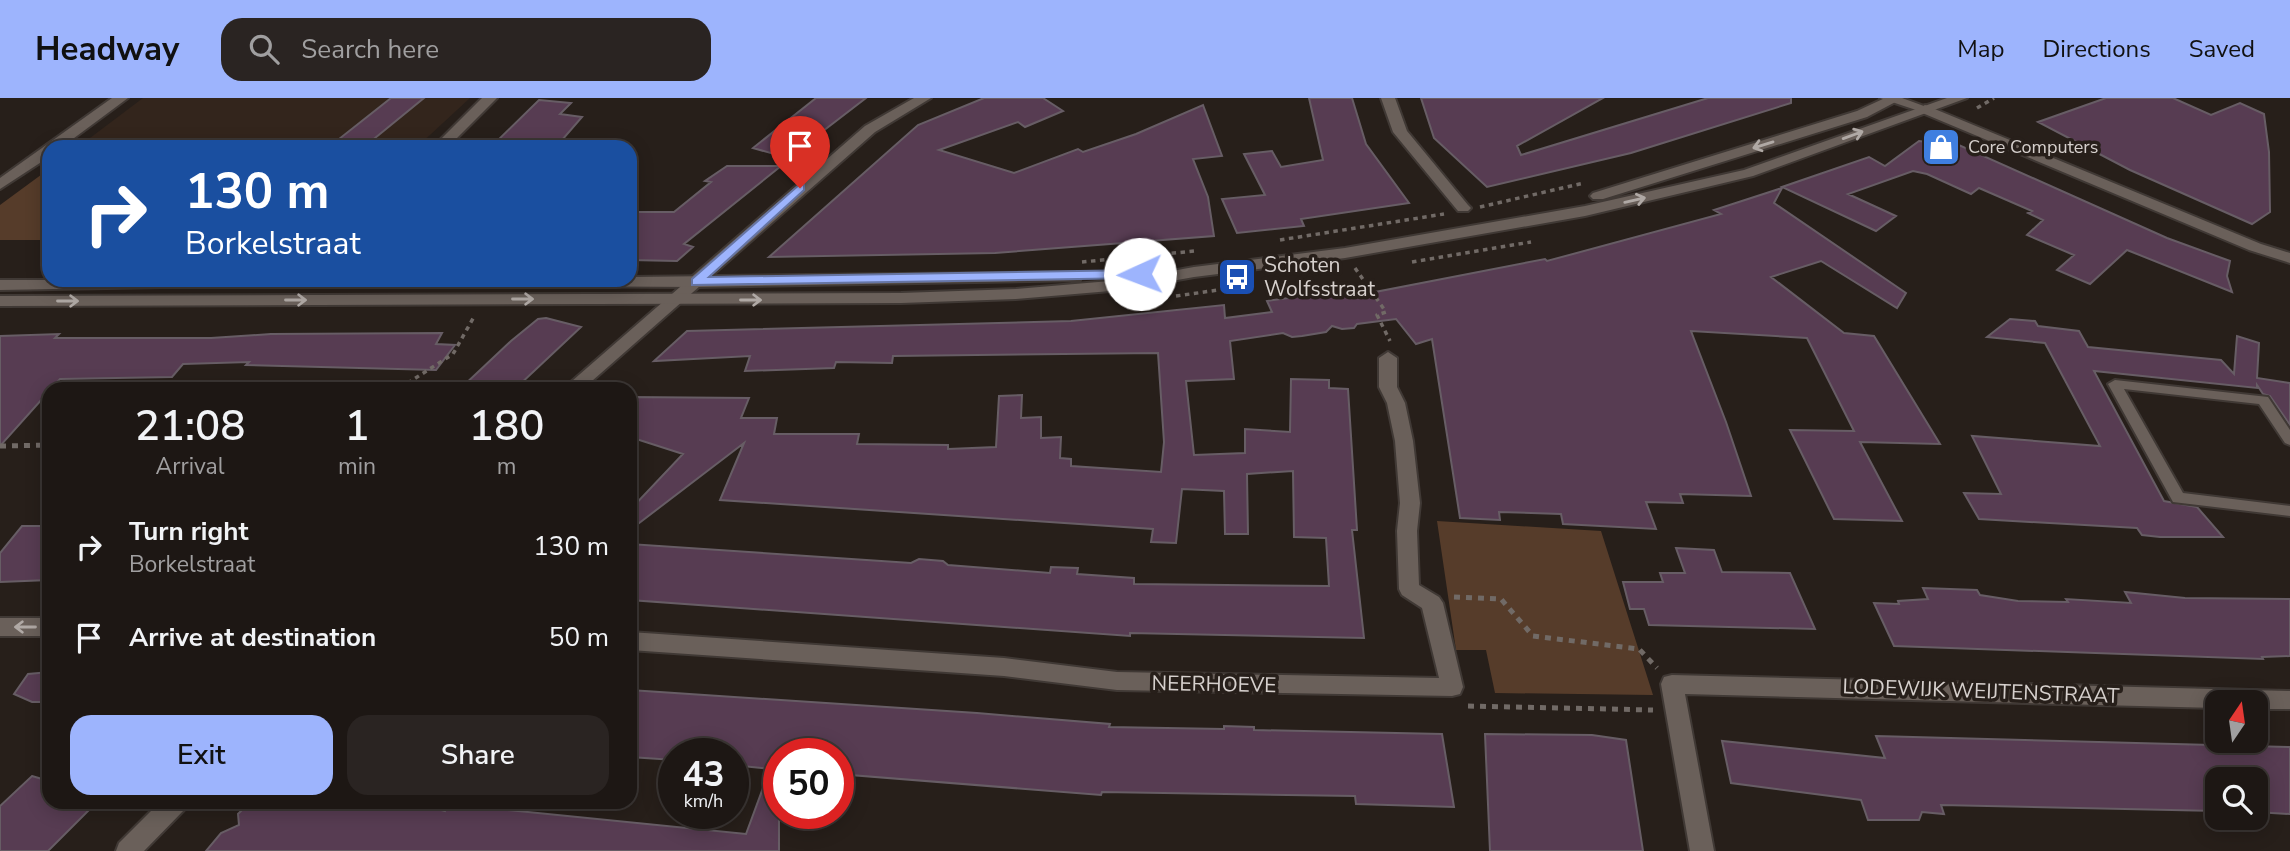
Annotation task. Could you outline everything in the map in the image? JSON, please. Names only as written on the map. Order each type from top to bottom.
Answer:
[{"type":"main road","points":[[1496,226],[1585,211],[1748,173],[1960,98]]},
{"type":"street","points":[[62,140],[121,98]]},
{"type":"street","points":[[447,140],[490,98]]},
{"type":"street","points":[[580,382],[870,129],[924,98]]},
{"type":"street","points":[[1388,98],[1404,139],[1464,209]]},
{"type":"street","points":[[0,302],[901,298],[1016,294],[1122,285],[1194,272],[1345,253],[1496,226],[1862,114],[1891,98],[1925,109],[2255,247],[2290,258]]},
{"type":"street","points":[[0,185],[42,155]]},
{"type":"street","points":[[637,282],[1046,278],[1194,272]]},
{"type":"street","points":[[0,285],[42,284]]},
{"type":"street","name":"NEERHOEVE","points":[[637,641],[1004,667],[1117,681],[1452,687],[1432,603],[1409,589],[1407,531],[1410,503],[1404,441],[1396,403],[1388,387],[1388,358]]},
{"type":"street","points":[[0,627],[42,627]]},
{"type":"street","points":[[1672,684],[1703,851]]},
{"type":"street","name":"LODEWIJK WEIJTENSTRAAT","points":[[1672,684],[2290,700]]},
{"type":"street","points":[[128,851],[168,809]]},
{"type":"lane","points":[[2290,440],[2263,400],[2115,384],[2178,498],[2290,511]]},
{"type":"path","points":[[1974,111],[1994,98]]},
{"type":"path","points":[[1269,242],[1464,209],[1590,181]]},
{"type":"path","points":[[1080,262],[1202,250]]},
{"type":"path","points":[[1345,253],[1386,312],[1377,315],[1390,341],[1388,358]]},
{"type":"path","points":[[409,382],[453,354],[485,299]]},
{"type":"path","points":[[0,446],[42,445]]},
{"type":"path","points":[[1418,595],[1501,599],[1533,636],[1639,649],[1672,684]]},
{"type":"path","points":[[1468,706],[1677,711]]},
{"type":"shaded area","points":[[143,98],[470,98],[425,140],[87,140]]},
{"type":"shaded area","points":[[42,174],[42,240],[0,240],[0,205]]},
{"type":"shaded area","points":[[1437,521],[1601,531],[1653,695],[1495,693],[1486,650],[1456,650]]},
{"type":"building","points":[[391,98],[424,98],[373,140],[338,140]]},
{"type":"building","points":[[816,98],[866,98],[788,158],[753,148]]},
{"type":"building","points":[[984,98],[1043,98],[1063,111],[1025,127],[1018,122],[939,150],[1014,173],[1078,149],[1083,152],[1136,134],[1203,105],[1222,156],[1193,159],[1208,197],[1214,236],[995,253],[769,257],[918,125]]},
{"type":"building","points":[[1309,98],[1352,98],[1366,144],[1409,203],[1301,219],[1304,226],[1237,233],[1222,199],[1265,195],[1244,154],[1272,151],[1281,167],[1323,160]]},
{"type":"building","points":[[1421,98],[1603,98],[1517,146],[1521,155],[1708,98],[1791,98],[1791,103],[1631,153],[1487,187],[1434,138]]},
{"type":"building","points":[[2106,98],[2173,98],[2211,115],[2240,103],[2264,114],[2269,152],[2270,212],[2252,224],[2130,170],[2038,122]]},
{"type":"building","points":[[539,100],[571,103],[560,114],[582,117],[562,140],[498,140]]},
{"type":"building","points":[[1919,141],[1941,144],[1950,141],[2167,238],[2230,261],[2227,276],[2232,292],[2127,250],[2090,284],[2057,270],[2074,255],[2027,235],[2043,220],[2028,213],[2032,211],[1979,188],[1971,194],[1927,174],[1913,171],[1848,194],[1896,216],[1876,231],[1782,187],[1869,157],[1885,166]]},
{"type":"building","points":[[727,166],[781,166],[684,244],[693,247],[677,261],[637,260],[637,212],[674,212],[711,182],[705,181]]},
{"type":"building","points":[[1782,188],[1774,203],[1906,293],[1897,308],[1821,261],[1771,277],[1844,333],[1874,336],[1940,444],[1860,442],[1902,521],[1834,519],[1790,430],[1854,431],[1807,338],[1691,331],[1751,496],[1680,494],[1683,503],[1646,502],[1656,529],[1563,524],[1561,514],[1499,512],[1500,520],[1460,518],[1432,339],[1416,344],[1396,319],[1357,324],[1354,328],[1332,326],[1326,332],[1302,336],[1292,337],[1283,333],[1230,341],[1234,379],[1186,381],[1194,455],[1245,453],[1245,429],[1290,432],[1291,379],[1329,380],[1329,388],[1348,389],[1357,530],[1352,530],[1364,638],[1130,633],[1130,636],[637,601],[637,544],[911,563],[919,559],[943,561],[948,565],[1050,573],[1051,567],[1078,568],[1077,574],[1134,578],[1134,584],[1329,586],[1326,538],[1294,537],[1293,471],[1247,474],[1248,534],[1225,534],[1224,491],[1182,489],[1176,543],[1151,542],[1153,529],[720,500],[744,443],[637,525],[637,503],[683,454],[637,439],[637,397],[749,398],[741,418],[777,418],[774,434],[859,434],[857,444],[948,445],[948,449],[996,447],[999,396],[1022,395],[1021,418],[1041,417],[1041,438],[1061,437],[1060,458],[1071,459],[1071,466],[1161,472],[1164,442],[1158,353],[893,356],[892,363],[836,362],[834,368],[745,371],[750,356],[654,361],[687,331],[1071,321],[1224,305],[1225,318],[1272,312],[1267,301],[1346,290],[1349,297],[1545,259],[1547,261],[1721,214],[1714,210]]},
{"type":"building","points":[[546,318],[581,327],[522,382],[467,382],[511,341],[538,319]]},
{"type":"building","points":[[2010,319],[2035,321],[2038,326],[2079,331],[2088,347],[2221,360],[2234,374],[2237,336],[2259,343],[2257,378],[2290,383],[2290,425],[2270,396],[2263,394],[2257,385],[2257,388],[2094,371],[2164,501],[2197,507],[2223,537],[2160,537],[2142,535],[2137,528],[1979,519],[1964,493],[2001,494],[1972,436],[2100,446],[2045,343],[1987,337]]},
{"type":"building","points":[[442,333],[436,344],[455,345],[436,370],[246,365],[249,362],[183,364],[172,377],[60,379],[57,382],[42,382],[42,399],[0,446],[0,336],[59,334],[55,338],[211,338],[271,334]]},
{"type":"building","points":[[22,526],[42,526],[42,580],[0,582],[0,553]]},
{"type":"building","points":[[1676,548],[1714,550],[1722,572],[1790,573],[1815,629],[1649,625],[1644,609],[1630,609],[1623,582],[1663,582],[1660,573],[1685,573]]},
{"type":"building","points":[[1923,588],[1977,590],[1980,595],[2018,601],[2068,602],[2066,599],[2131,603],[2125,592],[2185,598],[2290,599],[2290,656],[2262,657],[2263,659],[1894,646],[1874,603],[1899,604],[1898,601],[1928,599]]},
{"type":"building","points":[[42,673],[42,702],[32,702],[14,694],[28,674]]},
{"type":"building","points":[[637,690],[977,713],[1110,724],[1109,727],[1224,729],[1224,726],[1254,727],[1254,730],[1442,734],[1454,807],[1356,804],[1355,796],[1102,792],[1101,795],[854,775],[854,738],[763,738],[763,768],[749,767],[749,738],[658,738],[658,759],[637,757]]},
{"type":"building","points":[[1485,734],[1592,735],[1626,740],[1643,851],[1490,851]]},
{"type":"building","points":[[1876,736],[2205,745],[2205,753],[2268,753],[2268,746],[2290,747],[2290,814],[2268,813],[2268,767],[2205,767],[2205,811],[1941,805],[1944,814],[1922,812],[1919,820],[1868,820],[1861,800],[1731,783],[1722,741],[1885,758]]},
{"type":"building","points":[[32,776],[42,779],[42,809],[90,809],[48,851],[0,851],[0,806]]},
{"type":"building","points":[[763,788],[763,829],[779,829],[779,851],[206,851],[221,833],[239,825],[238,814],[243,809],[497,809],[658,825],[658,829],[696,829],[746,834]]},
{"type":"place","name":"Core Computers","points":[[1941,147]]},
{"type":"place","name":"Schoten Wolfsstraat","points":[[1237,277]]},
{"type":"route","points":[[800,188],[696,282],[1140,274]]}]
